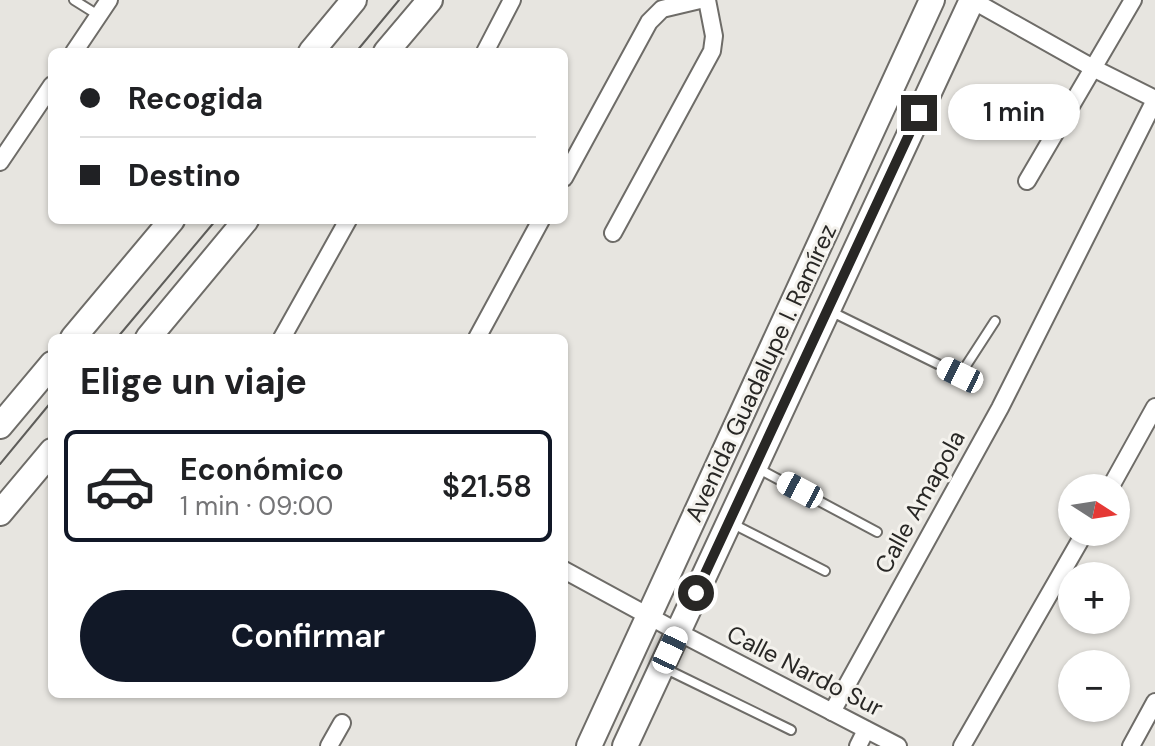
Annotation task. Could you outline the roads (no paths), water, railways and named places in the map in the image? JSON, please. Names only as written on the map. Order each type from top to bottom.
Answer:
[{"type":"main road","points":[[314,48],[354,0]]},
{"type":"main road","points":[[389,48],[430,0]]},
{"type":"main road","name":"Avenida Guadalupe I. Ramírez","points":[[589,746],[932,0]]},
{"type":"main road","name":"Avenida Guadalupe I. Ramírez","points":[[625,746],[972,0]]},
{"type":"main road","points":[[76,334],[169,224]]},
{"type":"main road","points":[[151,334],[243,224]]},
{"type":"main road","points":[[0,426],[48,369]]},
{"type":"main road","points":[[0,513],[48,456]]},
{"type":"street","points":[[77,48],[109,0]]},
{"type":"street","points":[[487,48],[512,0]]},
{"type":"street","points":[[568,171],[649,22],[662,9],[700,0]]},
{"type":"street","points":[[613,233],[712,51],[714,36],[707,0]]},
{"type":"street","points":[[972,0],[1155,100]]},
{"type":"street","points":[[1027,181],[1133,0]]},
{"type":"street","points":[[0,162],[48,91]]},
{"type":"street","name":"Calle Amapola","points":[[832,712],[1000,408],[1155,100]]},
{"type":"street","points":[[284,334],[346,224]]},
{"type":"street","points":[[479,334],[539,224]]},
{"type":"street","points":[[1118,474],[1155,407]]},
{"type":"street","points":[[962,746],[1077,546]]},
{"type":"street","name":"Calle Nardo Sur","points":[[568,572],[898,746]]},
{"type":"street","points":[[1131,746],[1155,702]]},
{"type":"street","points":[[329,746],[342,723]]},
{"type":"street","points":[[858,746],[866,730]]},
{"type":"lane","points":[[74,0],[99,15]]},
{"type":"lane","points":[[827,310],[960,375],[995,321]]},
{"type":"lane","points":[[754,467],[877,532]]},
{"type":"lane","points":[[729,522],[825,571]]},
{"type":"lane","points":[[662,667],[791,730]]},
{"type":"tram line","points":[[359,48],[399,0]]},
{"type":"tram line","points":[[120,334],[213,224]]},
{"type":"tram line","points":[[0,464],[48,406]]}]
